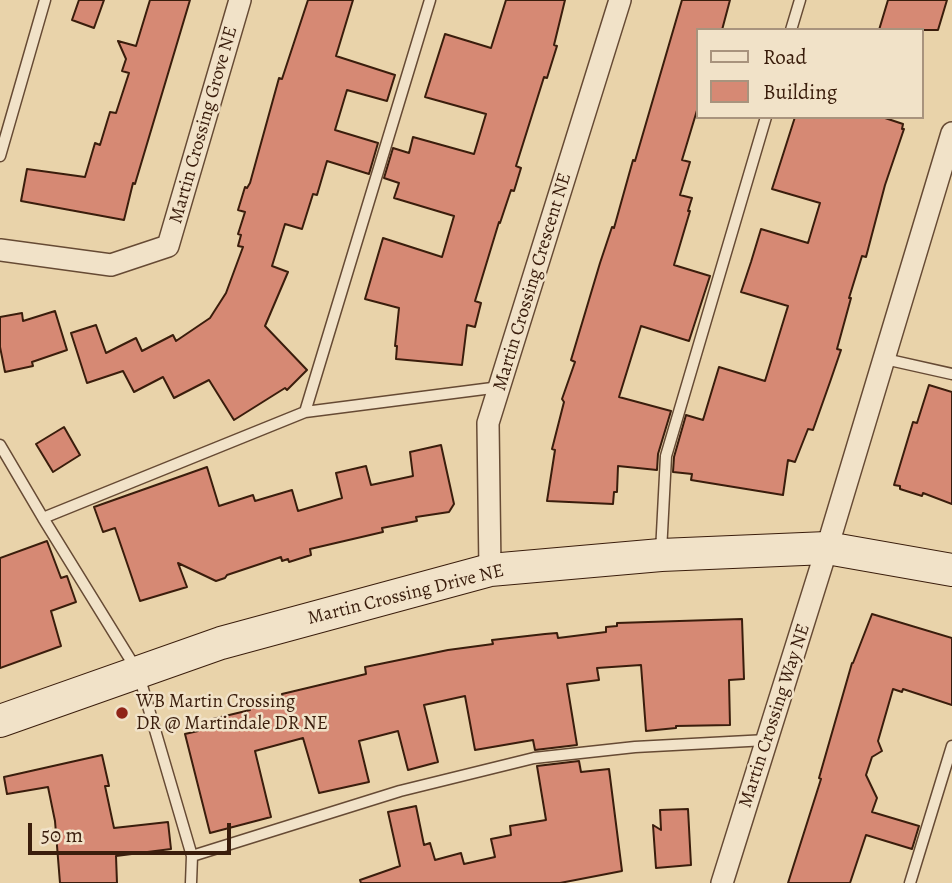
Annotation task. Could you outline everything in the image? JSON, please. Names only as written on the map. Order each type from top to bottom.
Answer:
[{"type":"street","name":"Martin Crossing Grove NE","points":[[0,250],[111,265],[168,246],[240,0]]},
{"type":"street","name":"Martin Crossing Crescent NE","points":[[490,570],[488,423],[620,0]]},
{"type":"street","points":[[827,548],[952,133]]},
{"type":"street","name":"Martin Crossing Drive NE","points":[[0,721],[221,643],[490,570],[661,555],[827,548],[952,570]]},
{"type":"street","name":"Martin Crossing Way NE","points":[[722,883],[827,548]]},
{"type":"lane","points":[[0,156],[45,0]]},
{"type":"lane","points":[[305,412],[430,0]]},
{"type":"lane","points":[[792,28],[800,0]]},
{"type":"lane","points":[[661,555],[666,456],[764,119]]},
{"type":"lane","points":[[885,359],[952,374]]},
{"type":"lane","points":[[43,517],[305,412],[500,387]]},
{"type":"lane","points":[[0,445],[138,672],[192,856],[191,883]]},
{"type":"lane","points":[[192,856],[400,791],[534,758],[635,747],[767,740]]},
{"type":"lane","points":[[910,883],[952,746]]},
{"type":"building","points":[[79,0],[104,0],[94,28],[72,20]]},
{"type":"building","points":[[150,0],[190,0],[124,220],[21,201],[27,169],[85,177],[95,143],[100,145],[110,112],[116,113],[129,73],[122,71],[126,59],[118,41],[136,46]]},
{"type":"building","points":[[308,0],[353,0],[336,56],[395,75],[387,101],[347,90],[335,130],[378,143],[369,174],[327,161],[317,195],[313,194],[302,229],[285,224],[272,266],[288,272],[265,326],[307,370],[287,390],[285,388],[234,420],[209,380],[174,398],[163,377],[134,392],[123,371],[87,383],[71,333],[96,325],[106,353],[136,338],[142,351],[173,335],[176,341],[210,318],[226,293],[243,247],[238,246],[241,235],[238,234],[245,212],[238,210],[245,187],[250,183],[279,78],[282,79]]},
{"type":"building","points":[[506,0],[565,0],[554,45],[557,46],[547,78],[544,77],[516,166],[521,168],[514,191],[511,190],[499,222],[475,301],[481,303],[475,327],[467,325],[462,365],[396,359],[399,308],[365,299],[383,238],[442,257],[454,216],[394,198],[399,183],[384,178],[393,148],[409,153],[413,137],[474,154],[486,114],[425,97],[445,34],[491,48]]},
{"type":"building","points":[[682,0],[730,0],[723,28],[696,28],[696,114],[682,160],[690,162],[680,195],[692,198],[674,265],[710,276],[689,341],[641,326],[619,397],[671,411],[658,454],[657,470],[618,466],[617,492],[614,492],[613,504],[547,501],[555,450],[552,449],[564,402],[562,399],[575,362],[571,360],[633,160],[635,161]]},
{"type":"building","points":[[888,0],[947,0],[938,30],[880,28]]},
{"type":"building","points":[[794,119],[888,119],[903,124],[904,129],[885,185],[866,257],[862,256],[849,298],[837,349],[841,350],[813,430],[808,429],[795,462],[788,460],[783,495],[691,480],[692,474],[673,472],[674,457],[686,415],[703,420],[719,367],[765,381],[788,306],[741,292],[761,229],[808,243],[820,203],[772,189]]},
{"type":"building","points":[[55,311],[67,350],[32,362],[33,366],[5,372],[0,347],[0,317],[22,313],[23,321]]},
{"type":"building","points":[[929,385],[952,392],[952,504],[894,485],[913,422],[917,423]]},
{"type":"building","points":[[64,427],[80,455],[53,472],[36,444]]},
{"type":"building","points":[[441,445],[454,504],[449,512],[416,517],[417,521],[382,528],[383,532],[310,549],[311,555],[289,562],[288,559],[282,561],[281,557],[216,581],[178,563],[187,587],[140,601],[115,528],[103,532],[94,507],[207,467],[219,506],[253,495],[255,501],[292,490],[298,511],[342,498],[336,473],[366,466],[371,485],[413,476],[410,452]]},
{"type":"building","points":[[47,541],[61,578],[67,576],[76,602],[51,611],[61,646],[0,668],[0,558]]},
{"type":"building","points":[[872,614],[952,638],[952,705],[903,689],[902,692],[893,689],[878,741],[882,751],[872,757],[866,775],[877,798],[872,812],[919,826],[912,849],[866,835],[850,883],[788,883],[821,779],[819,778],[852,663]]},
{"type":"building","points":[[742,619],[744,679],[729,680],[730,725],[676,726],[646,731],[641,665],[597,668],[599,680],[567,684],[577,745],[535,750],[533,740],[475,750],[465,696],[424,705],[438,762],[408,770],[398,731],[359,741],[369,782],[319,793],[303,738],[255,751],[271,817],[210,833],[185,734],[198,731],[196,723],[250,710],[249,706],[283,698],[282,694],[366,674],[365,667],[493,644],[492,640],[557,633],[558,638],[606,632],[606,627],[617,626],[617,623]]},
{"type":"building","points":[[102,755],[114,828],[168,822],[171,849],[116,856],[117,883],[60,883],[55,821],[48,787],[7,794],[4,777]]},
{"type":"building","points":[[579,761],[581,772],[609,769],[622,871],[560,883],[361,883],[360,880],[400,866],[388,812],[416,806],[424,845],[430,843],[435,860],[461,853],[464,864],[495,857],[491,839],[511,835],[510,826],[546,820],[537,766]]},
{"type":"building","points":[[688,809],[691,865],[656,868],[653,825],[661,830],[660,810]]},
{"type":"place","name":"WB Martin Crossing DR @ Martindale DR NE","points":[[122,713]]}]
